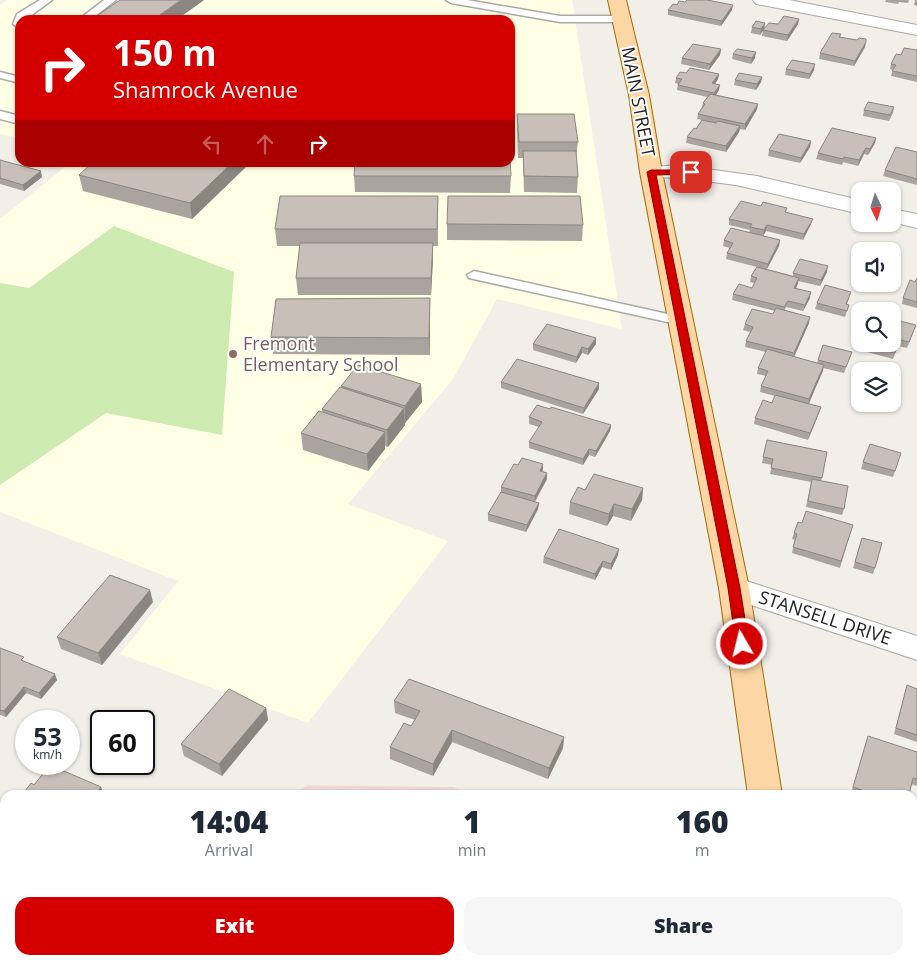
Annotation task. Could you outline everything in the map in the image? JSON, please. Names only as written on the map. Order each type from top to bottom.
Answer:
[{"type":"main road","name":"MAIN STREET","points":[[619,10],[639,95],[651,172],[734,588],[764,790]]},
{"type":"street","points":[[762,0],[917,30]]},
{"type":"street","points":[[651,172],[691,172],[735,178],[851,205]]},
{"type":"street","points":[[901,217],[917,221]]},
{"type":"street","name":"STANSELL DRIVE","points":[[734,588],[917,648]]},
{"type":"lane","points":[[23,15],[46,0]]},
{"type":"lane","points":[[90,15],[111,0]]},
{"type":"lane","points":[[451,0],[560,19],[619,10]]},
{"type":"lane","points":[[0,75],[15,79]]},
{"type":"lane","points":[[0,115],[15,119]]},
{"type":"lane","points":[[474,275],[681,321]]},
{"type":"shaded area","name":"Fremont Elementary School","points":[[7,0],[572,0],[622,329],[497,299],[453,379],[348,504],[448,541],[308,723],[120,654],[178,581],[0,512],[0,219],[65,167],[515,167],[515,15],[15,15],[15,137],[0,134],[0,5]]},
{"type":"shaded area","points":[[307,785],[453,787],[460,790],[300,790]]},
{"type":"green space","points":[[114,226],[234,272],[222,435],[106,413],[0,485],[0,283],[29,288]]},
{"type":"building","points":[[120,0],[181,0],[160,15],[98,15]]},
{"type":"building","points":[[687,0],[707,0],[733,5],[722,21],[668,10],[673,4],[677,5],[679,1],[685,2]]},
{"type":"building","points":[[784,16],[799,19],[788,35],[763,30],[769,23],[778,24]]},
{"type":"building","points":[[756,21],[765,23],[761,29],[752,27]]},
{"type":"building","points":[[832,33],[841,34],[839,37],[857,40],[859,38],[866,39],[855,61],[820,53]]},
{"type":"building","points":[[693,44],[721,49],[710,64],[682,58]]},
{"type":"building","points":[[904,48],[917,50],[917,76],[892,71],[896,65],[891,64],[896,54],[901,55]]},
{"type":"building","points":[[737,49],[756,52],[752,58],[733,54]]},
{"type":"building","points":[[792,60],[815,64],[810,74],[786,69]]},
{"type":"building","points":[[690,68],[719,74],[712,83],[720,85],[714,93],[678,85],[682,79],[676,78],[680,72],[686,73]]},
{"type":"building","points":[[739,73],[762,77],[757,84],[735,80]]},
{"type":"building","points":[[710,94],[758,104],[745,124],[698,114]]},
{"type":"building","points":[[868,102],[894,107],[890,115],[864,110]]},
{"type":"building","points":[[517,114],[574,114],[578,142],[519,142]]},
{"type":"building","points":[[702,120],[716,123],[718,121],[740,126],[726,146],[687,137]]},
{"type":"building","points":[[832,128],[876,138],[870,149],[866,148],[859,160],[844,157],[843,159],[818,153]]},
{"type":"building","points":[[779,134],[811,141],[801,158],[769,150]]},
{"type":"building","points":[[896,147],[917,152],[917,179],[885,170]]},
{"type":"building","points":[[523,151],[576,151],[578,177],[524,176]]},
{"type":"building","points":[[0,160],[15,164],[15,167],[26,167],[41,171],[23,185],[0,178]]},
{"type":"building","points":[[88,167],[228,167],[190,203],[79,175]]},
{"type":"building","points":[[355,167],[511,167],[511,176],[354,176]]},
{"type":"building","points":[[280,196],[438,196],[437,229],[275,229]]},
{"type":"building","points":[[448,196],[580,196],[583,225],[447,224]]},
{"type":"building","points":[[741,201],[761,206],[763,202],[787,208],[785,212],[813,219],[804,234],[767,225],[764,230],[750,227],[752,224],[729,219]]},
{"type":"building","points":[[731,228],[780,240],[768,264],[727,253],[733,243],[724,240]]},
{"type":"building","points":[[300,243],[433,243],[431,278],[296,278]]},
{"type":"building","points":[[800,259],[828,266],[821,280],[793,273]]},
{"type":"building","points":[[757,267],[799,278],[794,288],[811,292],[805,305],[788,301],[784,307],[733,294],[739,284],[752,288],[757,278],[751,276]]},
{"type":"building","points":[[917,278],[917,302],[903,298],[910,280],[915,282]]},
{"type":"building","points":[[825,285],[851,292],[846,304],[849,305],[847,311],[817,303]]},
{"type":"building","points":[[430,298],[429,338],[271,337],[276,299]]},
{"type":"building","points":[[776,308],[810,317],[794,353],[746,341],[753,327],[745,324],[752,309],[773,314]]},
{"type":"building","points":[[901,321],[916,325],[909,342],[901,340]]},
{"type":"building","points":[[547,324],[596,338],[588,349],[582,347],[577,357],[533,344]]},
{"type":"building","points":[[823,345],[852,352],[846,367],[818,360]]},
{"type":"building","points":[[767,349],[824,365],[809,399],[761,386],[768,371],[758,368]]},
{"type":"building","points":[[517,359],[599,383],[584,408],[501,382]]},
{"type":"building","points":[[358,365],[421,384],[405,406],[341,386]]},
{"type":"building","points":[[340,387],[404,408],[387,430],[322,409]]},
{"type":"building","points":[[775,395],[821,407],[810,433],[755,418],[763,400],[772,403]]},
{"type":"building","points":[[537,405],[550,409],[551,407],[611,425],[596,451],[589,449],[583,459],[529,442],[542,422],[529,417]]},
{"type":"building","points":[[319,411],[385,432],[367,454],[301,433]]},
{"type":"building","points":[[767,440],[827,452],[822,478],[771,468],[773,459],[763,457]]},
{"type":"building","points":[[870,444],[901,453],[895,471],[863,462]]},
{"type":"building","points":[[522,458],[543,464],[540,471],[547,473],[535,496],[501,487],[514,464],[518,465]]},
{"type":"building","points":[[594,474],[643,488],[632,509],[614,504],[609,514],[570,502],[578,487],[585,490]]},
{"type":"building","points":[[812,479],[848,486],[844,509],[808,501]]},
{"type":"building","points":[[501,492],[539,503],[527,525],[488,514]]},
{"type":"building","points":[[806,511],[853,525],[841,561],[793,547],[797,534],[794,533],[798,522],[802,523]]},
{"type":"building","points":[[559,529],[619,549],[611,564],[603,561],[595,574],[544,557]]},
{"type":"building","points":[[862,538],[882,543],[875,568],[855,562]]},
{"type":"building","points":[[110,575],[150,590],[98,653],[57,637]]},
{"type":"building","points":[[0,648],[24,657],[21,660],[55,674],[39,693],[24,687],[4,711],[0,710]]},
{"type":"building","points":[[409,679],[564,737],[549,768],[452,730],[433,764],[390,747],[404,723],[411,726],[420,711],[394,701]]},
{"type":"building","points":[[907,685],[917,689],[917,735],[896,728]]},
{"type":"building","points":[[229,689],[266,708],[219,764],[181,744]]},
{"type":"building","points":[[868,736],[917,752],[917,779],[913,778],[910,790],[861,790],[853,787]]},
{"type":"building","points":[[42,775],[73,775],[101,787],[99,790],[26,790],[31,783],[34,785]]},
{"type":"place","name":"Fremont Elementary School","points":[[233,354]]},
{"type":"route","points":[[691,172],[651,172],[734,588],[742,644]]}]
